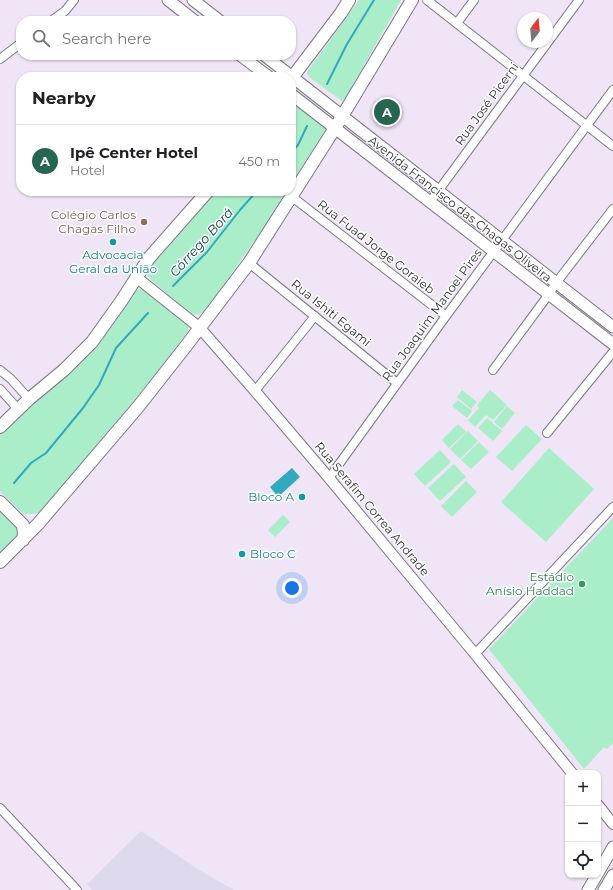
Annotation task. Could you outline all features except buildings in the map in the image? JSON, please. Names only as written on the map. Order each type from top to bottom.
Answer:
[{"type":"main road","points":[[168,0],[189,16]]},
{"type":"main road","points":[[193,0],[214,16]]},
{"type":"main road","points":[[296,73],[349,0]]},
{"type":"main road","points":[[296,188],[335,128],[412,0]]},
{"type":"main road","points":[[247,60],[263,72]]},
{"type":"main road","name":"Avenida Francisco das Chagas Oliveira","points":[[271,60],[285,72]]},
{"type":"main road","points":[[269,72],[274,62]]},
{"type":"main road","name":"Avenida Francisco das Chagas Oliveira","points":[[296,81],[613,327]]},
{"type":"main road","name":"Avenida Francisco das Chagas Oliveira","points":[[296,98],[613,344]]},
{"type":"main road","points":[[0,427],[29,399],[64,370],[92,342],[122,300],[149,258],[204,196]]},
{"type":"main road","points":[[0,562],[38,524],[138,407],[200,328],[249,262],[291,196]]},
{"type":"main road","points":[[0,502],[23,525],[23,540]]},
{"type":"main road","points":[[23,525],[38,524]]},
{"type":"main road","points":[[601,869],[613,847]]},
{"type":"main road","points":[[604,890],[613,874]]},
{"type":"main road","points":[[588,890],[596,878]]},
{"type":"street","points":[[58,16],[65,11],[74,0]]},
{"type":"street","points":[[427,0],[613,146]]},
{"type":"street","points":[[457,23],[474,0]]},
{"type":"street","name":"Rua José Picerni","points":[[430,202],[578,0]]},
{"type":"street","points":[[0,58],[16,47]]},
{"type":"street","name":"Rua Joaquim Manoel Pires","points":[[329,478],[446,316],[613,90]]},
{"type":"street","name":"Rua Fuad Jorge Goraieb","points":[[291,196],[446,316]]},
{"type":"street","points":[[493,370],[613,208]]},
{"type":"street","name":"Rua Ishiti Egami","points":[[249,262],[397,383]]},
{"type":"street","name":"Rua Serafim Correa Andrade","points":[[136,277],[200,328],[329,478],[570,770]]},
{"type":"street","points":[[254,391],[315,316]]},
{"type":"street","points":[[547,433],[613,352]]},
{"type":"street","points":[[0,370],[11,379],[29,399]]},
{"type":"street","points":[[0,389],[18,409]]},
{"type":"street","points":[[475,654],[613,507]]},
{"type":"street","points":[[599,806],[612,822]]},
{"type":"street","points":[[0,808],[77,890]]},
{"type":"shaded area","points":[[141,831],[196,868],[234,890],[92,890],[87,884]]},
{"type":"green space","points":[[359,0],[401,0],[346,97],[342,101],[309,77],[307,72]]},
{"type":"green space","points":[[296,104],[325,126],[326,129],[296,175]]},
{"type":"green space","points":[[209,196],[283,196],[264,227],[203,313],[190,313],[152,281],[147,275],[147,269]]},
{"type":"green space","points":[[145,289],[187,323],[189,327],[188,331],[162,366],[63,487],[39,512],[34,514],[26,514],[21,512],[0,491],[0,433],[19,415],[133,291]]},
{"type":"green space","points":[[462,390],[477,402],[471,409],[457,397]]},
{"type":"green space","points":[[490,390],[507,405],[493,420],[486,415],[475,427],[468,420],[479,408],[477,405]]},
{"type":"green space","points":[[458,400],[472,411],[467,418],[452,406]]},
{"type":"green space","points":[[507,406],[515,413],[502,429],[494,422]]},
{"type":"green space","points":[[487,418],[502,431],[493,441],[478,428]]},
{"type":"green space","points":[[458,424],[466,432],[449,448],[442,440]]},
{"type":"green space","points":[[526,425],[542,439],[512,471],[496,457]]},
{"type":"green space","points":[[468,431],[478,441],[460,459],[450,449]]},
{"type":"green space","points":[[479,442],[489,452],[471,469],[461,460]]},
{"type":"green space","points":[[549,448],[594,489],[546,542],[501,502]]},
{"type":"green space","points":[[440,450],[451,462],[425,486],[414,474]]},
{"type":"green space","points":[[454,464],[466,477],[440,501],[428,488]]},
{"type":"green space","points":[[466,481],[477,492],[452,517],[441,506]]},
{"type":"green space","points":[[0,509],[18,529],[19,535],[0,556]]},
{"type":"green space","points":[[283,515],[290,522],[275,537],[268,530]]},
{"type":"green space","name":"Estádio Anísio Haddad","points":[[613,518],[613,743],[607,749],[604,747],[584,769],[489,649]]},
{"type":"water","points":[[292,468],[300,477],[278,497],[270,487]]},
{"type":"waterway","name":"Córrego Borá","points":[[327,84],[347,44],[374,0]]},
{"type":"waterway","name":"Córrego Borá","points":[[296,147],[307,126]]},
{"type":"waterway","name":"Córrego Borá","points":[[173,286],[207,252],[253,196]]},
{"type":"waterway","name":"Córrego Borá","points":[[14,483],[31,463],[46,453],[83,408],[99,385],[116,348],[148,313]]},
{"type":"place","name":"Ipê Center Hotel","points":[[387,112]]},
{"type":"place","name":"Colégio Carlos Chagas Filho","points":[[144,222]]},
{"type":"place","name":"Advocacia Geral da União","points":[[113,242]]},
{"type":"place","name":"Bloco A","points":[[302,497]]},
{"type":"place","name":"Bloco C","points":[[242,554]]},
{"type":"place","name":"Estádio Anísio Haddad","points":[[582,584]]}]
